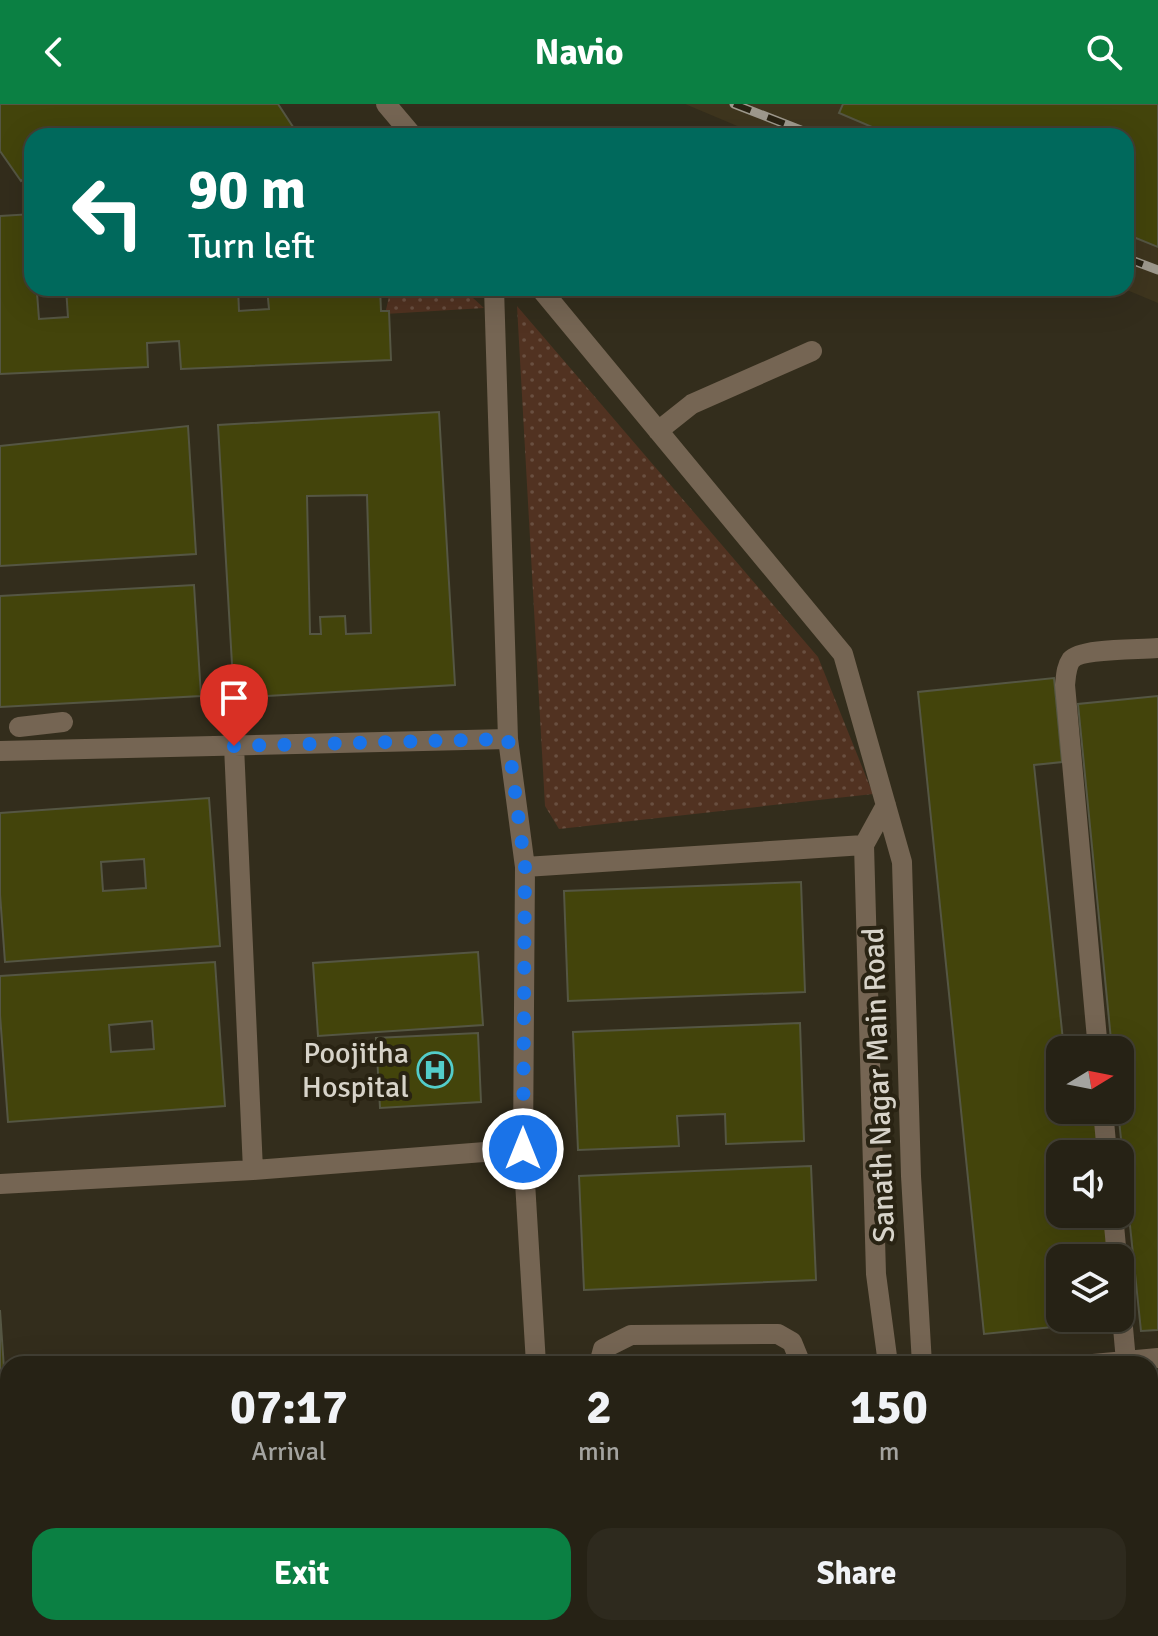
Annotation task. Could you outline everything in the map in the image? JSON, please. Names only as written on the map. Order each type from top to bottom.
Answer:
[{"type":"street","points":[[386,104],[406,128]]},
{"type":"street","points":[[494,296],[508,739],[525,867],[523,1149],[536,1356]]},
{"type":"street","name":"Sanath Nagar Main Road","points":[[547,296],[843,654],[902,862],[911,1176],[922,1356]]},
{"type":"street","points":[[658,431],[692,404],[812,351]]},
{"type":"street","points":[[1097,1036],[1065,685],[1067,668],[1072,658],[1084,653],[1158,648]]},
{"type":"street","points":[[44,750],[53,723],[10,728],[10,751],[508,739]]},
{"type":"street","points":[[234,746],[253,1170]]},
{"type":"street","points":[[886,805],[864,845],[876,1274],[887,1356]]},
{"type":"street","points":[[525,867],[864,845]]},
{"type":"street","points":[[0,1184],[253,1170],[523,1149]]},
{"type":"street","points":[[1123,1332],[1126,1356]]},
{"type":"street","points":[[601,1356],[603,1349],[631,1335],[763,1334],[778,1334],[792,1342],[798,1356]]},
{"type":"shaded area","points":[[685,104],[1158,104],[1158,303],[1134,293],[1134,128],[742,128]]},
{"type":"shaded area","points":[[389,296],[471,296],[484,308],[385,314]]},
{"type":"shaded area","points":[[517,306],[818,657],[873,794],[559,829],[545,806]]},
{"type":"building","points":[[0,104],[278,104],[294,128],[24,128],[24,179],[21,181],[0,151]]},
{"type":"building","points":[[843,104],[1158,104],[1158,247],[1134,237],[1134,128],[874,128],[839,113]]},
{"type":"building","points":[[24,214],[24,296],[37,296],[39,319],[68,317],[67,296],[238,296],[239,311],[269,309],[268,296],[380,296],[381,311],[389,311],[391,360],[181,369],[179,341],[147,343],[148,367],[0,374],[0,216]]},
{"type":"building","points":[[439,412],[455,685],[234,698],[218,425]],"holes":[[[367,495],[371,633],[346,634],[345,616],[320,617],[321,634],[310,634],[307,496]]]},
{"type":"building","points":[[188,426],[196,554],[0,566],[0,446]]},
{"type":"building","points":[[194,585],[201,696],[0,707],[0,596]]},
{"type":"building","points":[[1054,678],[1062,762],[1034,765],[1063,1036],[1046,1036],[1046,1124],[1100,1124],[1102,1140],[1046,1140],[1046,1228],[1110,1228],[1112,1244],[1046,1244],[1046,1328],[984,1334],[918,692]]},
{"type":"building","points":[[1158,696],[1158,1330],[1141,1331],[1130,1228],[1134,1228],[1134,1140],[1121,1140],[1119,1124],[1134,1124],[1134,1036],[1111,1036],[1078,704]]},
{"type":"building","points":[[209,798],[220,946],[5,962],[0,894],[0,813]],"holes":[[[144,859],[146,888],[103,891],[101,862]]]},
{"type":"building","points":[[801,882],[805,992],[568,1001],[564,891]]},
{"type":"building","points":[[478,952],[483,1025],[318,1036],[313,963]]},
{"type":"building","points":[[215,962],[225,1106],[8,1122],[0,976]],"holes":[[[152,1021],[154,1049],[111,1052],[109,1025]]]},
{"type":"building","points":[[800,1023],[804,1141],[726,1144],[725,1114],[677,1116],[679,1146],[578,1150],[573,1032]]},
{"type":"building","points":[[478,1033],[481,1102],[380,1108],[376,1038]]},
{"type":"building","points":[[811,1166],[816,1280],[584,1290],[579,1176]]},
{"type":"building","points":[[0,1310],[3,1356],[0,1356]]},
{"type":"railway","points":[[734,104],[796,128]]},
{"type":"railway","points":[[1134,261],[1158,270]]},
{"type":"place","name":"Poojitha Hospital","points":[[435,1070]]},
{"type":"route","points":[[234,746],[508,739],[525,867],[523,1149]]}]
